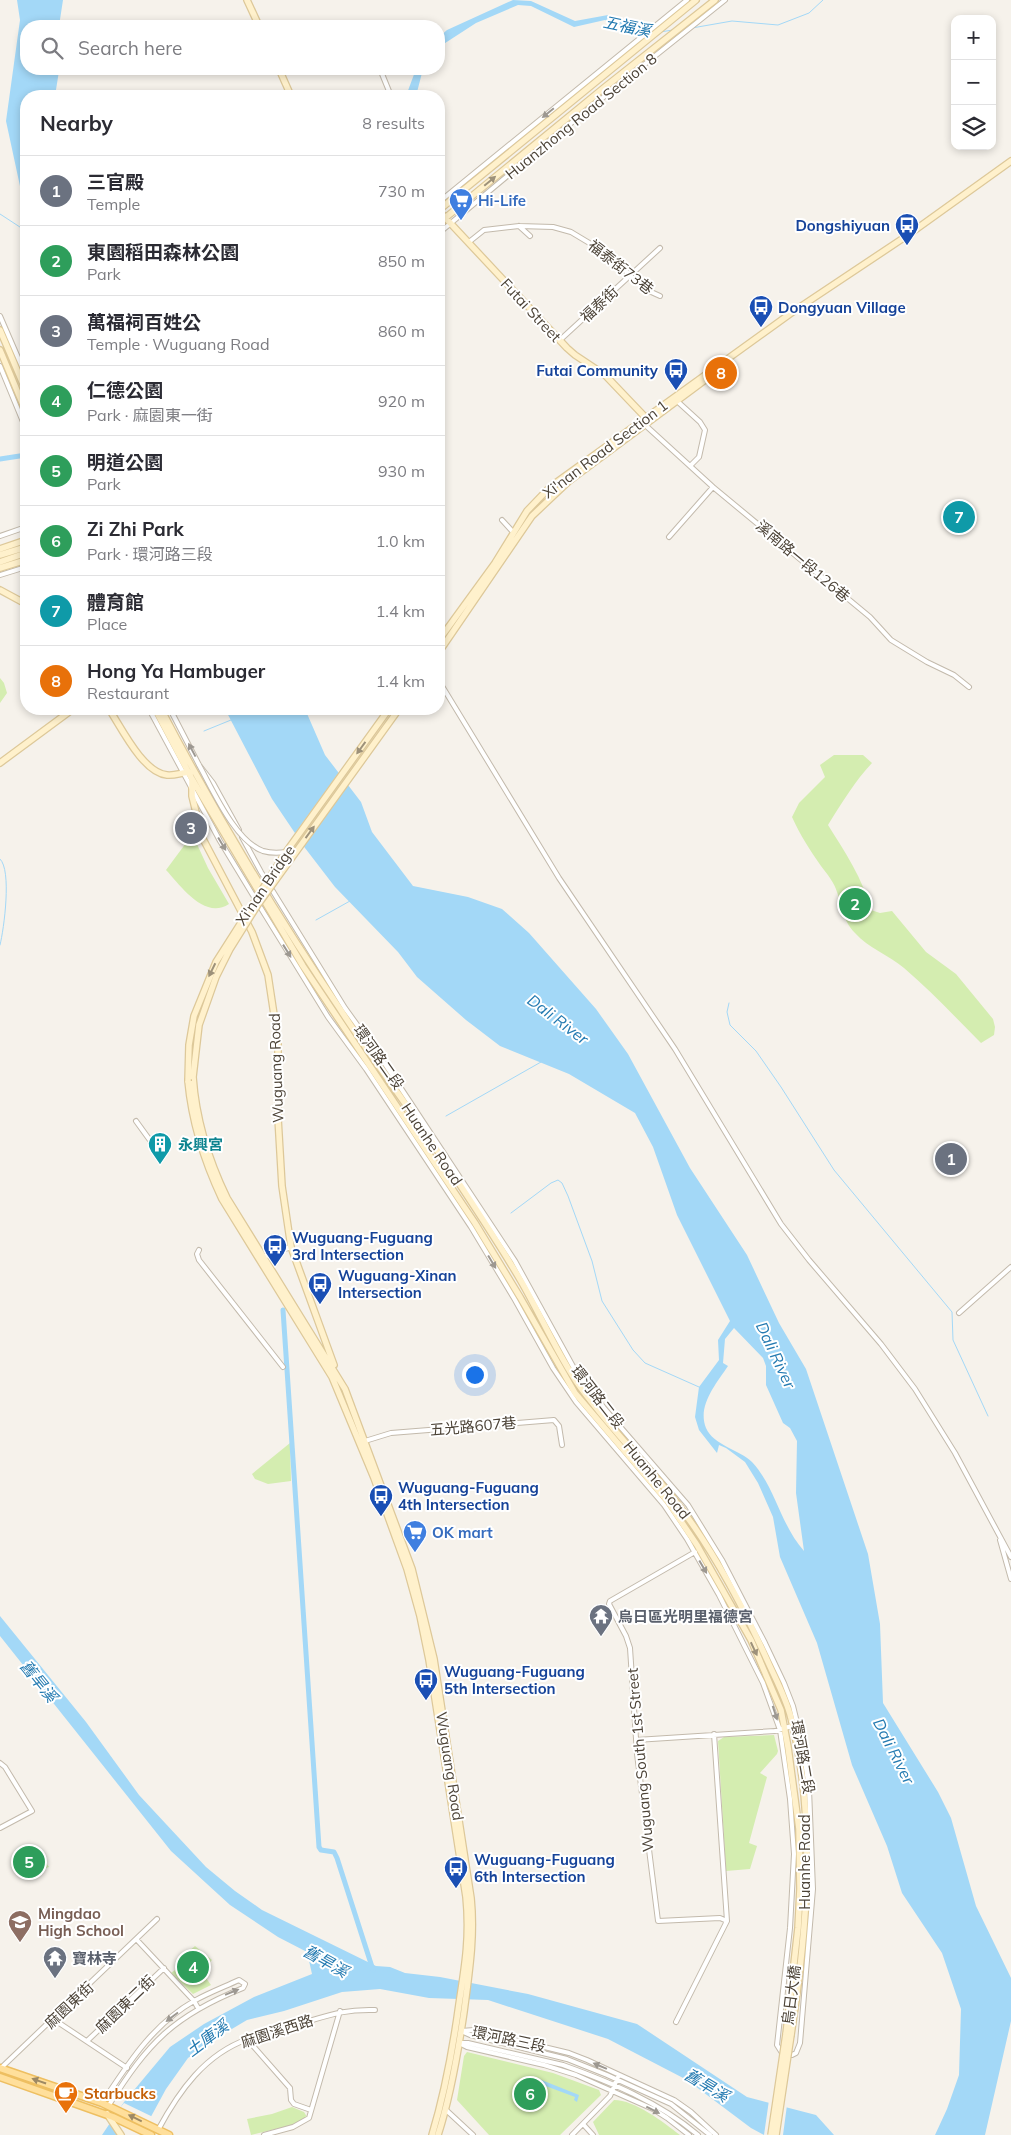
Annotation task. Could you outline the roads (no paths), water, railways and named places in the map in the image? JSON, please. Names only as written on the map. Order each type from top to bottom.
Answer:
[{"type":"main road","points":[[1,2068],[106,2104],[169,2135]]},
{"type":"main road","points":[[0,2077],[110,2117],[149,2134]]},
{"type":"street","points":[[247,0],[256,20]]},
{"type":"street","name":"Huanzhong Road Section 8","points":[[445,205],[666,20],[687,0]]},
{"type":"street","name":"Huanzhong Road Section 8","points":[[666,20],[696,0]]},
{"type":"street","name":"Huanzhong Road Section 8","points":[[445,228],[715,0]]},
{"type":"street","name":"Huanzhong Road Section 8","points":[[446,217],[663,41],[703,18],[725,0]]},
{"type":"street","name":"Huanzhong Road Section 8","points":[[445,197],[641,41]]},
{"type":"street","points":[[282,75],[288,90]]},
{"type":"street","points":[[382,75],[389,90]]},
{"type":"street","name":"Xi'nan Road Section 1","points":[[514,535],[555,493],[645,421],[782,320],[908,235],[1011,161]]},
{"type":"street","name":"Futai Street","points":[[446,217],[560,340],[575,355],[605,375],[645,421]]},
{"type":"street","points":[[519,226],[530,236]]},
{"type":"street","name":"福泰街73巷","points":[[469,242],[484,230],[519,226],[553,227],[571,232],[601,250],[649,291],[660,296]]},
{"type":"street","name":"福泰街","points":[[560,340],[660,248]]},
{"type":"street","points":[[0,316],[20,362]]},
{"type":"street","points":[[0,330],[20,377]]},
{"type":"street","points":[[0,350],[20,398]]},
{"type":"street","points":[[0,366],[20,414]]},
{"type":"street","points":[[674,401],[700,422],[705,430],[699,457],[690,466]]},
{"type":"street","name":"溪南路一段126巷","points":[[645,421],[690,466],[870,617],[891,640],[927,662],[954,675],[969,687]]},
{"type":"street","points":[[669,537],[714,487]]},
{"type":"street","points":[[502,520],[514,535]]},
{"type":"street","points":[[0,536],[20,529]]},
{"type":"street","points":[[445,632],[514,535]]},
{"type":"street","points":[[445,643],[514,535]]},
{"type":"street","points":[[0,549],[20,542]]},
{"type":"street","points":[[0,556],[20,549]]},
{"type":"street","points":[[0,562],[20,555]]},
{"type":"street","points":[[0,568],[20,562]]},
{"type":"street","points":[[0,575],[20,569]]},
{"type":"street","points":[[0,590],[20,601]]},
{"type":"street","points":[[445,691],[559,878],[675,1049],[780,1224],[881,1344],[915,1389],[958,1459],[1011,1556]]},
{"type":"street","points":[[0,763],[65,715]]},
{"type":"street","points":[[113,715],[133,746],[151,768],[167,775],[195,772],[208,780]]},
{"type":"street","points":[[152,715],[185,772],[192,779],[270,904]]},
{"type":"street","points":[[158,715],[191,787],[220,841],[270,904]]},
{"type":"street","points":[[165,715],[195,772],[270,904]]},
{"type":"street","points":[[173,715],[208,780],[246,840],[264,851],[286,852]]},
{"type":"street","name":"Xi'nan Bridge","points":[[190,1079],[189,1045],[194,1016],[208,977],[231,936],[286,852],[385,715]]},
{"type":"street","name":"Xi'nan Bridge","points":[[190,1079],[199,1024],[216,977],[230,949],[256,906],[395,715]]},
{"type":"street","points":[[200,765],[213,784],[270,904]]},
{"type":"street","name":"Wuguang Road","points":[[200,765],[192,779],[191,787],[202,837],[252,932],[268,975],[277,1032],[278,1118],[282,1186],[292,1247],[335,1375],[407,1569],[420,1616],[429,1660],[466,1897],[469,1933],[468,1963]]},
{"type":"street","name":"Huanhe Road","points":[[270,904],[340,1011],[433,1144],[529,1291],[544,1319],[552,1342],[584,1392],[672,1497],[704,1541],[761,1647],[795,1725],[803,1789],[803,1853]]},
{"type":"street","name":"Huanhe Road","points":[[270,904],[331,1010],[427,1149],[575,1393],[668,1502],[697,1545],[751,1640],[781,1710],[793,1776],[803,1853]]},
{"type":"street","name":"Wuguang Road","points":[[190,1079],[195,1131],[202,1154],[222,1200],[255,1254],[335,1375]]},
{"type":"street","name":"Wuguang Road","points":[[190,1079],[198,1117],[213,1168],[227,1198],[335,1375],[365,1441],[412,1568],[434,1659],[473,1915],[473,1951],[468,1963]]},
{"type":"street","points":[[136,1121],[158,1150]]},
{"type":"street","points":[[255,1254],[263,1257],[292,1247]]},
{"type":"street","points":[[199,1250],[197,1254],[199,1260],[283,1367]]},
{"type":"street","points":[[959,1313],[1011,1266]]},
{"type":"street","points":[[518,1298],[529,1291]]},
{"type":"street","points":[[533,1325],[544,1319]]},
{"type":"street","name":"環河路二段","points":[[533,1325],[553,1368],[576,1402],[664,1505],[694,1552],[748,1651],[783,1729],[794,1854],[790,1928],[777,2038],[778,2049],[786,2055],[796,2052],[800,2043],[813,1889],[810,1789],[795,1725]]},
{"type":"street","name":"五光路607巷","points":[[365,1441],[391,1433],[554,1420],[559,1426],[562,1445]]},
{"type":"street","points":[[998,1533],[1011,1578]]},
{"type":"street","name":"Wuguang South 1st Street","points":[[694,1552],[610,1601],[609,1604],[629,1644],[636,1740],[658,1921],[720,1918],[726,1921]]},
{"type":"street","points":[[636,1740],[783,1729],[795,1725]]},
{"type":"street","points":[[676,2022],[726,1921],[714,1734]]},
{"type":"street","points":[[0,1763],[6,1767],[32,1810],[0,1828]]},
{"type":"street","name":"烏日大橋","points":[[771,2135],[794,1998],[803,1853]]},
{"type":"street","name":"麻園東街","points":[[1,2068],[157,1919]]},
{"type":"street","points":[[137,1940],[194,2001],[198,2008]]},
{"type":"street","points":[[438,2135],[456,2043],[468,1963]]},
{"type":"street","name":"麻園東二街","points":[[87,2041],[164,1968]]},
{"type":"street","points":[[240,1980],[245,1984],[243,1988],[198,2008],[166,2031],[131,2071],[106,2104],[126,2067],[155,2031],[194,2001],[240,1980]]},
{"type":"street","points":[[776,2135],[794,1998]]},
{"type":"street","name":"麻園溪西路","points":[[158,2130],[189,2081],[210,2060],[246,2039],[340,2011],[375,2010]]},
{"type":"street","points":[[264,2135],[293,2127],[309,2118],[340,2011]]},
{"type":"street","name":"麻園東二街","points":[[53,2019],[131,2071]]},
{"type":"street","name":"環河路三段","points":[[458,2030],[471,2029],[569,2053],[671,2104],[710,2135]]},
{"type":"street","points":[[246,2039],[290,2088],[291,2100],[294,2104],[310,2110]]},
{"type":"street","name":"環河路三段","points":[[456,2043],[468,2042],[563,2065],[615,2086],[668,2112],[698,2135]]},
{"type":"street","name":"環河路三段","points":[[456,2043],[560,2070],[653,2110],[689,2135]]},
{"type":"street","points":[[572,2135],[612,2092],[619,2077]]},
{"type":"street","name":"環河路三段","points":[[619,2077],[674,2100],[691,2112],[716,2135]]},
{"type":"street","points":[[432,2135],[443,2108]]},
{"type":"street","points":[[443,2108],[473,2135]]},
{"type":"street","points":[[110,2117],[120,2135]]},
{"type":"street","points":[[583,2124],[593,2135]]},
{"type":"street","points":[[149,2134],[158,2130]]},
{"type":"water","points":[[17,0],[63,0],[60,20],[20,20]]},
{"type":"water","points":[[513,0],[531,1],[575,21],[608,15],[638,26],[633,31],[605,20],[574,27],[531,6],[518,5],[476,23],[445,43],[445,32]]},
{"type":"water","points":[[20,20],[20,75],[58,75],[56,90],[20,90],[20,186],[6,121]]},
{"type":"water","points":[[414,75],[421,75],[418,90],[408,90]]},
{"type":"water","name":"Dali River","points":[[228,715],[308,715],[325,755],[361,802],[372,832],[413,886],[468,897],[502,909],[529,933],[596,1009],[628,1054],[690,1168],[747,1255],[779,1323],[806,1369],[868,1554],[880,1624],[883,1703],[938,1792],[951,1818],[976,1906],[1011,1978],[1011,2021],[985,2135],[935,2135],[959,2075],[961,2009],[942,1953],[902,1893],[887,1846],[852,1765],[817,1643],[780,1557],[773,1517],[758,1483],[745,1462],[719,1445],[717,1453],[699,1430],[695,1417],[699,1387],[719,1360],[718,1340],[730,1321],[677,1215],[653,1147],[635,1113],[569,1074],[500,1046],[466,1020],[417,977],[398,952],[335,887],[305,848],[272,799]],"holes":[[[734,1328],[763,1358],[766,1366],[766,1385],[783,1423],[790,1428],[797,1441],[796,1493],[804,1551],[789,1529],[773,1494],[760,1472],[747,1458],[714,1439],[709,1434],[704,1420],[704,1412],[709,1395],[728,1366],[723,1363],[725,1339]]]},
{"type":"water","name":"土庫溪","points":[[0,1616],[86,1722],[139,1795],[206,1867],[262,1910],[376,1966],[390,1967],[405,1973],[440,1977],[528,1994],[637,2024],[747,2097],[816,2115],[834,2135],[764,2135],[751,2128],[687,2080],[608,2039],[488,2000],[429,1998],[380,1989],[342,1992],[284,2011],[247,2020],[210,2042],[188,2058],[166,2089],[141,2135],[102,2135],[124,2102],[170,2047],[204,2024],[254,1997],[312,1974],[307,1952],[278,1937],[230,1905],[171,1851],[0,1636]]},
{"type":"water","points":[[539,2079],[579,2095],[577,2102],[574,2100],[575,2097],[543,2085],[540,2085],[537,2091],[535,2091]]},
{"type":"waterway","name":"五福溪","points":[[692,28],[732,21],[778,25],[809,13],[823,0]]},
{"type":"waterway","name":"五福溪","points":[[636,29],[646,32]]},
{"type":"waterway","name":"五福溪","points":[[660,32],[673,30]]},
{"type":"waterway","points":[[0,214],[20,227]]},
{"type":"waterway","points":[[0,459],[20,456]]},
{"type":"waterway","points":[[204,731],[231,720]]},
{"type":"waterway","name":"舊旱溪","points":[[0,859],[4,865],[6,875],[5,914],[0,945]]},
{"type":"waterway","points":[[316,920],[350,901]]},
{"type":"waterway","points":[[729,1003],[727,1012],[730,1025],[756,1051],[834,1170],[952,1312],[953,1340],[988,1416]]},
{"type":"waterway","points":[[446,1116],[541,1062]]},
{"type":"waterway","points":[[511,1213],[551,1183],[558,1180],[562,1183],[592,1261],[602,1301],[633,1350],[645,1363],[699,1387]]},
{"type":"waterway","points":[[283,1310],[319,1847],[321,1850],[334,1852],[337,1858],[373,1970]]},
{"type":"place","name":"Hi-Life","points":[[461,221]]},
{"type":"place","name":"Dongshiyuan","points":[[907,246]]},
{"type":"place","name":"Dongyuan Village","points":[[761,328]]},
{"type":"place","name":"Hong Ya Hambuger","points":[[721,373]]},
{"type":"place","name":"Futai Community","points":[[676,391]]},
{"type":"place","name":"體育館","points":[[959,517]]},
{"type":"place","name":"萬福祠百姓公","points":[[191,828]]},
{"type":"place","name":"東園稻田森林公園","points":[[855,904]]},
{"type":"place","name":"三官殿","points":[[951,1159]]},
{"type":"place","name":"永興宮","points":[[160,1165]]},
{"type":"place","name":"Wuguang-Fuguang 3rd Intersection","points":[[275,1267]]},
{"type":"place","name":"Wuguang-Xinan Intersection","points":[[320,1305]]},
{"type":"place","name":"Wuguang-Fuguang 4th Intersection","points":[[381,1517]]},
{"type":"place","name":"OK mart","points":[[415,1553]]},
{"type":"place","name":"烏日區光明里福德宮","points":[[601,1637]]},
{"type":"place","name":"Wuguang-Fuguang 5th Intersection","points":[[426,1701]]},
{"type":"place","name":"明道公園","points":[[29,1862]]},
{"type":"place","name":"Wuguang-Fuguang 6th Intersection","points":[[456,1889]]},
{"type":"place","name":"Mingdao High School","points":[[20,1943]]},
{"type":"place","name":"仁德公園","points":[[193,1967]]},
{"type":"place","name":"寶林寺","points":[[55,1979]]},
{"type":"place","name":"Zi Zhi Park","points":[[530,2094]]},
{"type":"place","name":"Starbucks","points":[[66,2114]]}]
